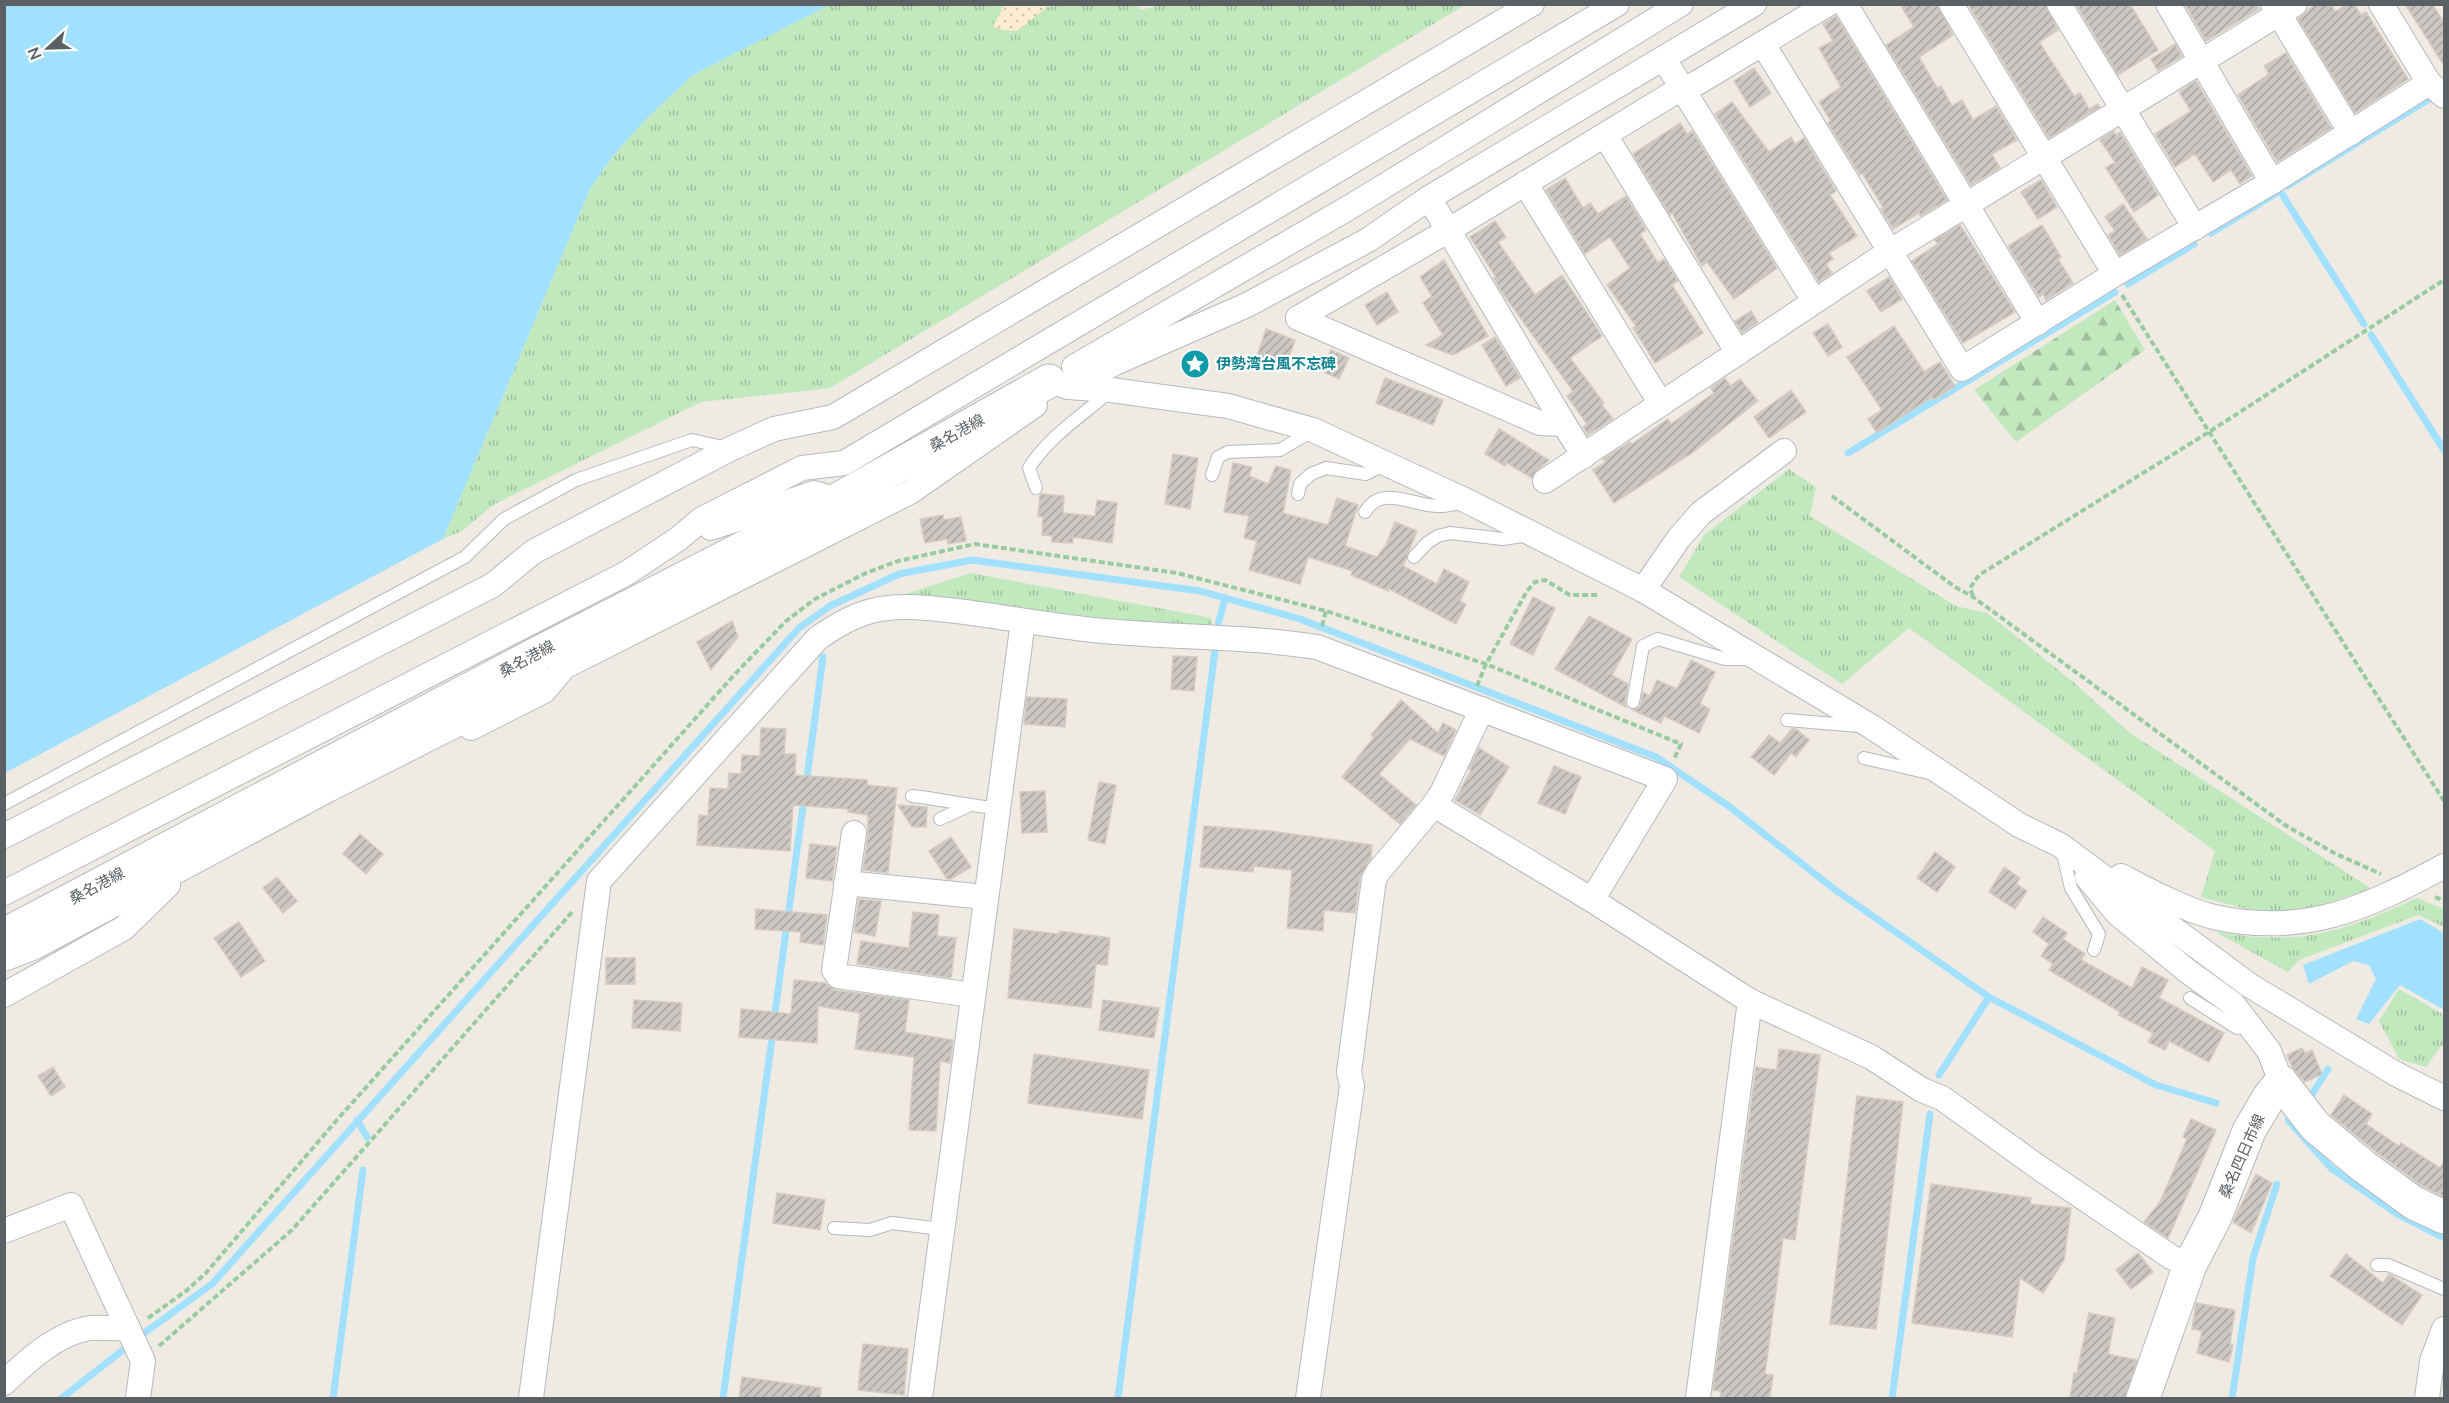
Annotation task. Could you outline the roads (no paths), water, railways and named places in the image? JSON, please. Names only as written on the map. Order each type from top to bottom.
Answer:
[{"type":"main road","name":"桑名港線","points":[[4,935],[544,650],[1058,384]]},
{"type":"main road","name":"桑名四日市線","points":[[2143,1398],[2190,1265],[2215,1217],[2249,1131],[2275,1090]]},
{"type":"main road","points":[[2275,1090],[2363,1166],[2414,1203],[2445,1217]]},
{"type":"street","points":[[4,836],[493,585],[533,552],[730,448],[774,429],[833,417],[1532,4]]},
{"type":"street","points":[[4,893],[627,573],[678,539],[702,519],[802,468],[844,463],[1617,4]]},
{"type":"street","points":[[464,721],[471,728],[544,691],[564,667],[910,492],[1022,413],[1058,384],[1681,4]]},
{"type":"street","points":[[1058,384],[1115,363],[1247,305],[1368,240],[1429,198],[1754,4]]},
{"type":"street","points":[[1564,424],[1540,423],[1298,318],[1828,4]]},
{"type":"street","points":[[1845,4],[2038,323]]},
{"type":"street","points":[[1951,4],[2113,276]]},
{"type":"street","points":[[2059,4],[2195,228]]},
{"type":"street","points":[[2168,4],[2272,182]]},
{"type":"street","points":[[1763,44],[1962,369],[2351,133],[2437,89],[2381,4]]},
{"type":"street","points":[[1545,481],[1889,252],[2202,62],[2282,8],[2351,133]]},
{"type":"street","points":[[1664,59],[1814,301]]},
{"type":"street","points":[[1605,135],[1738,353]]},
{"type":"street","points":[[1525,183],[1662,404]]},
{"type":"street","points":[[1429,198],[1584,456]]},
{"type":"street","points":[[1058,384],[1228,406],[1313,430],[1388,463],[1643,590],[1872,727],[2019,825],[2155,893],[2212,916],[2262,923],[2309,921],[2338,915],[2381,900],[2445,867]]},
{"type":"street","points":[[1643,590],[1679,538],[1701,513],[1784,451]]},
{"type":"street","points":[[678,539],[814,493],[837,500]]},
{"type":"street","points":[[531,1398],[599,881],[819,638],[836,625],[880,609],[915,607],[999,615],[1023,621],[1087,629],[1270,640],[1317,647],[1665,778],[1592,900]]},
{"type":"street","points":[[920,1398],[1023,621]]},
{"type":"street","points":[[4,959],[35,947],[464,721],[529,675],[544,650]]},
{"type":"street","points":[[1308,1398],[1352,1086],[1349,1072],[1374,879],[1442,793],[1482,709]]},
{"type":"street","points":[[1434,805],[1592,900],[1750,1001],[1871,1057],[1922,1090],[1942,1098],[2038,1167],[2162,1251],[2190,1265]]},
{"type":"street","points":[[854,833],[834,970],[838,976],[972,995]]},
{"type":"street","points":[[2060,846],[2118,914],[2186,970],[2233,1004],[2246,1018],[2269,1051],[2275,1090]]},
{"type":"street","points":[[2060,846],[2249,985],[2396,1074],[2445,1098]]},
{"type":"street","points":[[4,995],[124,928],[189,864]]},
{"type":"street","points":[[846,883],[985,897]]},
{"type":"street","points":[[1698,1398],[1750,1001]]},
{"type":"street","points":[[4,1231],[70,1205],[135,1343],[138,1398]]},
{"type":"street","points":[[4,1383],[24,1364],[58,1341],[89,1328],[135,1343]]},
{"type":"street","points":[[2427,1398],[2432,1361],[2445,1329]]},
{"type":"lane","points":[[1036,488],[1029,468],[1038,454],[1055,436],[1077,421],[1111,390]]},
{"type":"lane","points":[[1212,475],[1218,457],[1228,452],[1280,450],[1313,430]]},
{"type":"lane","points":[[4,804],[465,557],[504,519],[576,480],[692,440],[730,448]]},
{"type":"lane","points":[[1298,494],[1300,484],[1311,474],[1326,468],[1366,474],[1388,463]]},
{"type":"lane","points":[[1365,512],[1376,500],[1389,497],[1438,506],[1469,502]]},
{"type":"lane","points":[[1414,557],[1432,539],[1450,533],[1503,539],[1533,535]]},
{"type":"lane","points":[[1633,702],[1643,646],[1658,639],[1725,658],[1761,659]]},
{"type":"lane","points":[[1786,720],[1872,727]]},
{"type":"lane","points":[[1864,758],[1948,777]]},
{"type":"lane","points":[[912,796],[946,799],[968,806],[997,808]]},
{"type":"lane","points":[[940,819],[968,806]]},
{"type":"lane","points":[[2060,846],[2072,888],[2099,934],[2094,950]]},
{"type":"lane","points":[[2190,998],[2237,1028],[2246,1018]]},
{"type":"lane","points":[[834,1228],[870,1230],[892,1223],[941,1229]]},
{"type":"lane","points":[[2377,1265],[2388,1265],[2445,1289]]},
{"type":"water","points":[[5,4],[829,5],[693,75],[646,119],[613,156],[590,189],[443,539],[5,773]]},
{"type":"water","points":[[2420,919],[2444,933],[2444,1010],[2400,985],[2369,1024],[2356,1019],[2376,979],[2369,965],[2353,961],[2309,984],[2303,965]]},
{"type":"waterway","points":[[2287,186],[2429,99]]},
{"type":"waterway","points":[[2280,191],[2364,324]]},
{"type":"waterway","points":[[2211,233],[2275,194]]},
{"type":"waterway","points":[[2128,284],[2194,244]]},
{"type":"waterway","points":[[1848,453],[2115,292]]},
{"type":"waterway","points":[[2371,335],[2444,450]]},
{"type":"waterway","points":[[62,1398],[147,1331],[212,1284],[799,628],[830,606],[899,574],[972,560],[1200,591],[1300,619],[1656,757],[1730,807],[1834,889],[1989,997],[2156,1085],[2216,1103]]},
{"type":"waterway","points":[[1217,629],[1225,598]]},
{"type":"waterway","points":[[1118,1398],[1215,651]]},
{"type":"waterway","points":[[806,785],[823,657]]},
{"type":"waterway","points":[[774,1020],[804,799]]},
{"type":"waterway","points":[[1939,1075],[1989,997]]},
{"type":"waterway","points":[[723,1398],[773,1031]]},
{"type":"waterway","points":[[2309,1099],[2328,1069]]},
{"type":"waterway","points":[[1892,1398],[1930,1114]]},
{"type":"waterway","points":[[357,1120],[367,1137]]},
{"type":"waterway","points":[[2288,1120],[2331,1168],[2399,1215],[2444,1238]]},
{"type":"waterway","points":[[333,1398],[363,1170]]},
{"type":"waterway","points":[[2232,1398],[2253,1258],[2277,1184]]},
{"type":"place","name":"伊勢湾台風不忘碑","points":[[1195,364]]}]
